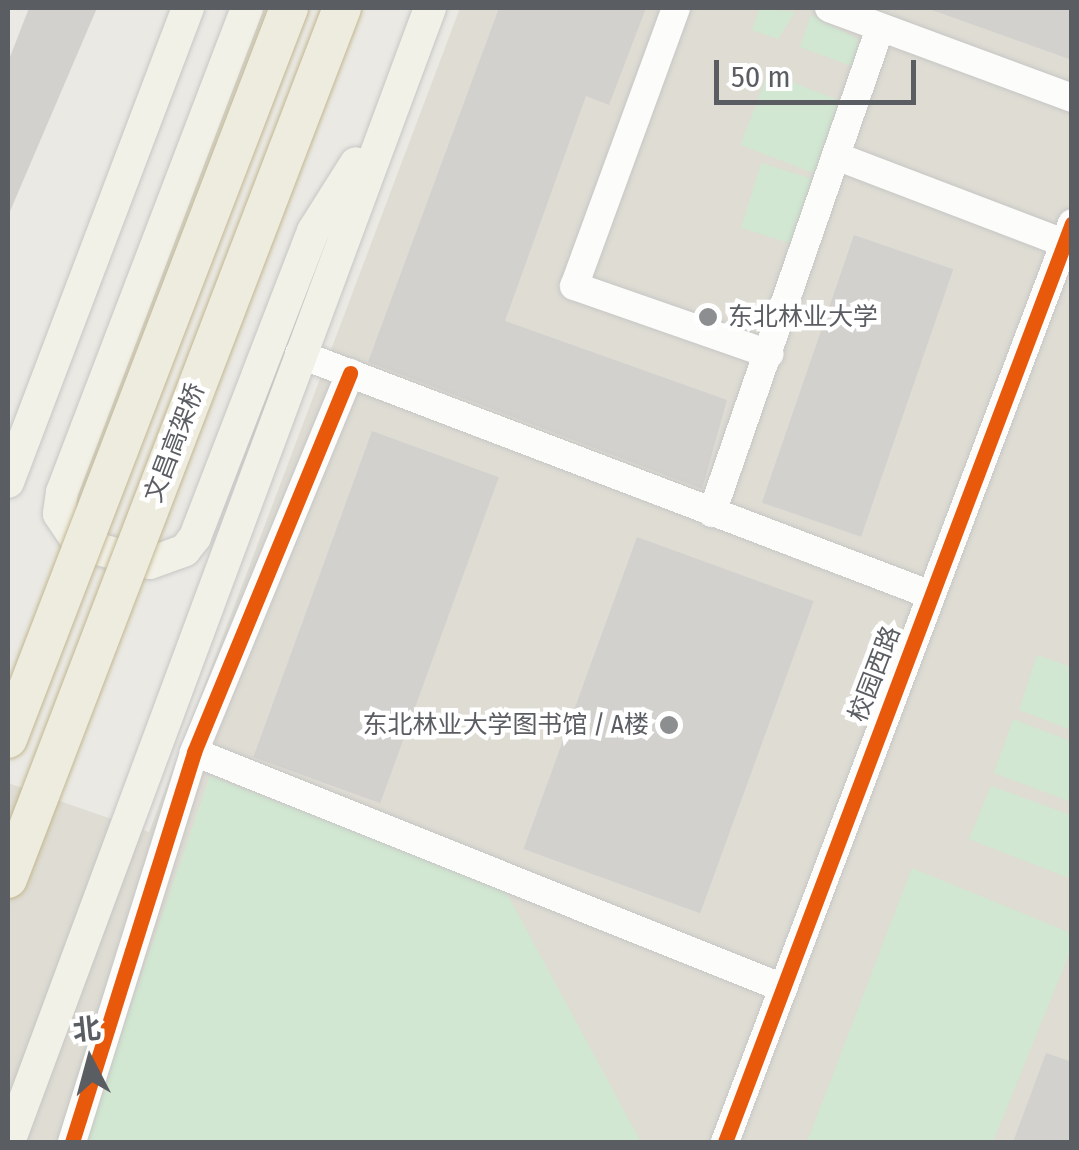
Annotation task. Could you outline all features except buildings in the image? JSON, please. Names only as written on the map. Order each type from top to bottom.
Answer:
[{"type":"highway","name":"文昌高架桥","points":[[8,740],[289,8]]},
{"type":"highway","name":"文昌高架桥","points":[[8,879],[342,8]]},
{"type":"main road","points":[[8,482],[188,8]]},
{"type":"main road","points":[[246,8],[72,466],[58,514],[80,544],[134,563],[185,550],[215,496],[313,231],[390,109]]},
{"type":"main road","points":[[9,1142],[430,8]]},
{"type":"street","points":[[676,8],[574,286],[768,354]]},
{"type":"street","points":[[829,8],[1072,98]]},
{"type":"street","points":[[712,513],[880,28]]},
{"type":"street","points":[[836,156],[1068,233]]},
{"type":"street","name":"校园西路","points":[[725,1142],[1068,233]]},
{"type":"street","points":[[299,354],[932,595]]},
{"type":"street","points":[[72,1142],[194,752],[350,372]]},
{"type":"street","points":[[194,752],[783,988]]},
{"type":"shaded area","name":"东北林业大学","points":[[460,8],[1071,8],[1071,1142],[8,1142],[8,783],[149,832]]},
{"type":"green space","points":[[760,8],[795,12],[778,39],[752,30]]},
{"type":"green space","points":[[811,15],[858,39],[857,68],[800,47]]},
{"type":"green space","points":[[768,73],[842,101],[814,173],[740,145]]},
{"type":"green space","points":[[761,163],[816,180],[796,245],[741,228]]},
{"type":"green space","points":[[1037,655],[1071,667],[1071,730],[1019,710]]},
{"type":"green space","points":[[1013,719],[1071,741],[1071,802],[994,773]]},
{"type":"green space","points":[[210,776],[504,888],[641,1142],[84,1142]]},
{"type":"green space","points":[[991,786],[1071,815],[1071,879],[969,839]]},
{"type":"green space","points":[[912,868],[1071,933],[1071,949],[993,1142],[807,1142]]},
{"type":"cycle path","points":[[725,1142],[1072,223]]},
{"type":"cycle path","points":[[72,1142],[194,752],[350,373]]},
{"type":"place","name":"东北林业大学","points":[[708,317]]},
{"type":"place","name":"东北林业大学图书馆 / A楼","points":[[669,725]]}]
